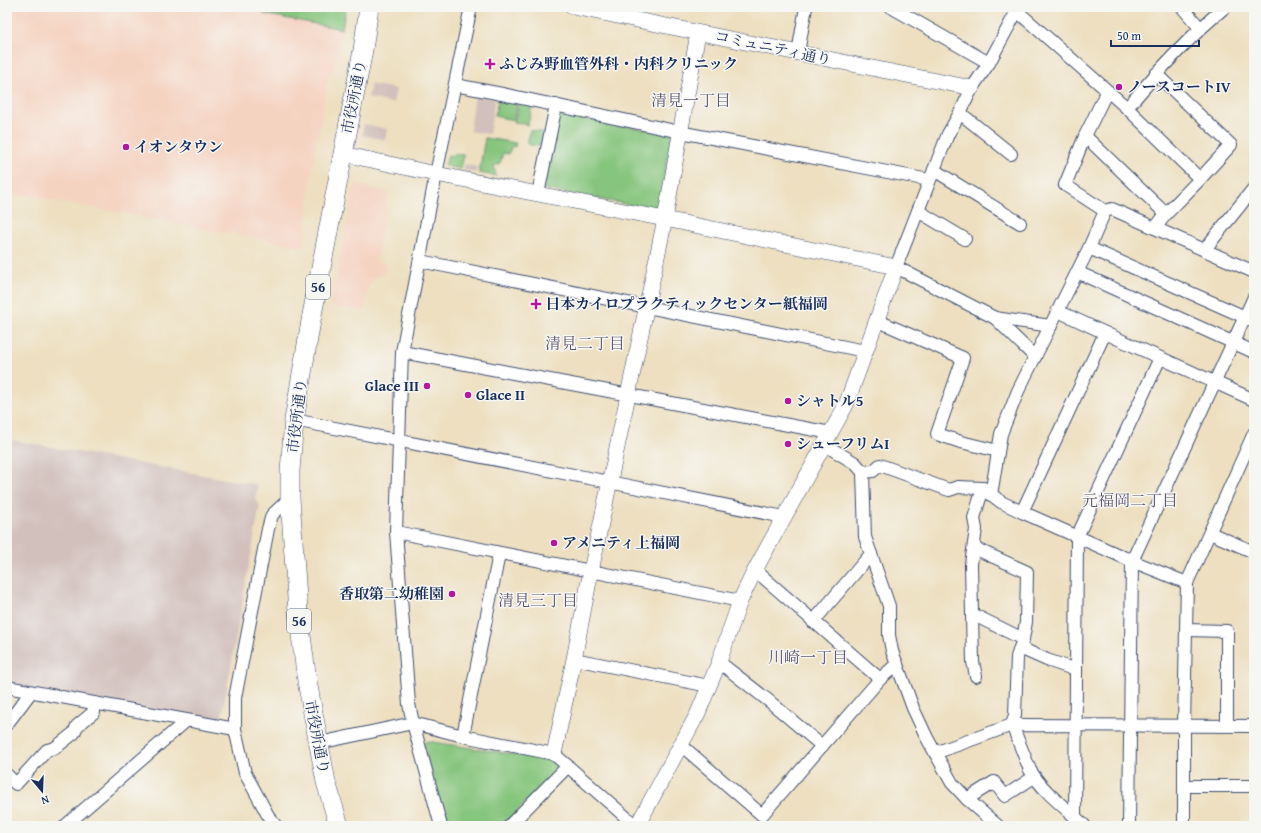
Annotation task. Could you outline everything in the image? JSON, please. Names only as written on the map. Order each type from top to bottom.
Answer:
[{"type":"main road","name":"市役所通り","points":[[339,826],[326,782],[307,681],[298,612],[290,498],[290,471],[294,420],[369,7]]},
{"type":"street","points":[[440,826],[412,723],[409,704],[396,532],[398,440],[402,352],[470,7]]},
{"type":"street","name":"コミュニティ通り","points":[[573,7],[698,33],[757,43],[798,53],[972,88]]},
{"type":"street","points":[[798,53],[806,7]]},
{"type":"street","points":[[891,7],[989,63]]},
{"type":"street","points":[[1182,7],[1200,28]]},
{"type":"street","points":[[1127,108],[1156,74],[1200,28],[1225,7]]},
{"type":"street","points":[[319,743],[412,723],[463,736],[554,754],[637,826],[698,713],[719,662],[740,601],[755,570],[846,405],[876,320],[948,134],[960,114],[972,88],[989,63],[1018,8],[1127,108],[1200,179]]},
{"type":"street","points":[[554,754],[609,482],[665,219],[698,33]]},
{"type":"street","points":[[1155,228],[1166,214],[1231,145],[1156,74]]},
{"type":"street","points":[[455,85],[680,132],[931,175],[1020,223]]},
{"type":"street","points":[[1107,91],[1085,136],[1065,185],[1105,211],[1112,209],[1250,270],[1254,259]]},
{"type":"street","points":[[538,194],[556,105]]},
{"type":"street","points":[[960,114],[1011,154]]},
{"type":"street","points":[[1085,136],[1166,214]]},
{"type":"street","points":[[343,154],[896,267],[995,318],[1035,356]]},
{"type":"street","points":[[1205,249],[1254,188]]},
{"type":"street","points":[[976,676],[973,662],[971,564],[976,528],[974,518],[987,492],[1001,434],[1018,391],[1078,272],[1105,211]]},
{"type":"street","points":[[918,212],[965,239]]},
{"type":"street","points":[[1089,248],[1250,319]]},
{"type":"street","points":[[420,260],[865,351]]},
{"type":"street","points":[[1078,272],[1254,352]]},
{"type":"street","points":[[1129,826],[1132,561],[1233,343],[1250,319],[1254,297]]},
{"type":"street","points":[[1058,311],[1254,400]]},
{"type":"street","points":[[995,318],[1051,326]]},
{"type":"street","points":[[876,320],[963,358],[936,434],[998,451]]},
{"type":"street","points":[[1022,512],[1105,333]]},
{"type":"street","points":[[402,352],[627,396],[828,439],[863,472],[865,537],[890,606],[889,635],[897,664],[913,708],[935,753],[952,783],[967,799],[998,826]]},
{"type":"street","points":[[1076,817],[1075,725],[1077,537],[1160,358]]},
{"type":"street","points":[[294,420],[784,518]]},
{"type":"street","points":[[1184,826],[1184,726],[1187,584],[1254,432]]},
{"type":"street","points":[[863,472],[873,471],[880,465],[949,490],[958,487],[987,492],[1001,502],[1022,512],[1187,584]]},
{"type":"street","points":[[276,826],[270,819],[245,773],[235,729],[235,698],[268,530],[272,516],[290,498]]},
{"type":"street","points":[[396,532],[499,554],[740,601]]},
{"type":"street","points":[[1210,533],[1254,552]]},
{"type":"street","points":[[974,548],[1027,572],[1026,622],[1022,643],[1016,657],[1015,715],[1012,725],[1034,777],[1048,793],[1085,826]]},
{"type":"street","points":[[463,736],[499,554]]},
{"type":"street","points":[[813,622],[871,554]]},
{"type":"street","points":[[755,570],[880,679]]},
{"type":"street","points":[[972,614],[1022,643],[1047,660],[1076,670]]},
{"type":"street","points":[[1186,630],[1227,631],[1227,726]]},
{"type":"street","points":[[574,659],[709,686]]},
{"type":"street","points":[[719,662],[769,701],[822,746]]},
{"type":"street","points":[[682,745],[762,815],[880,679],[897,664]]},
{"type":"street","points":[[7,688],[235,729]]},
{"type":"street","points":[[7,724],[31,692]]},
{"type":"street","points":[[7,775],[16,784],[47,750],[55,748],[74,733],[77,726],[94,712],[93,703]]},
{"type":"street","points":[[65,826],[186,721]]},
{"type":"street","points":[[935,753],[1012,725],[1254,726]]},
{"type":"street","points":[[510,826],[568,766]]},
{"type":"street","points":[[967,799],[994,782],[1005,796],[1034,777]]},
{"type":"street","points":[[1185,786],[1254,786]]},
{"type":"shaded area","points":[[7,7],[346,7],[335,66],[328,77],[309,188],[307,228],[303,247],[7,192]]},
{"type":"shaded area","points":[[371,84],[396,89],[393,103],[368,98]]},
{"type":"shaded area","points":[[475,95],[495,99],[489,134],[470,131]]},
{"type":"shaded area","points":[[364,124],[387,129],[385,140],[362,135]]},
{"type":"shaded area","points":[[465,164],[477,167],[476,173],[463,170]]},
{"type":"shaded area","points":[[355,184],[389,192],[376,261],[386,264],[385,273],[371,280],[364,311],[330,306]]},
{"type":"shaded area","points":[[7,439],[258,485],[255,499],[260,505],[221,720],[216,723],[7,684]]},
{"type":"green space","points":[[264,7],[346,7],[342,29],[263,14]]},
{"type":"green space","points":[[498,99],[517,103],[513,120],[495,116]]},
{"type":"green space","points":[[519,103],[532,106],[528,125],[514,122]]},
{"type":"green space","points":[[558,114],[672,134],[658,210],[544,189]]},
{"type":"green space","points":[[530,130],[545,133],[543,147],[527,144]]},
{"type":"green space","points":[[485,138],[516,143],[515,147],[512,146],[508,154],[503,153],[500,163],[494,166],[496,176],[479,173]]},
{"type":"green space","points":[[453,154],[464,155],[461,169],[445,166],[448,155],[452,156]]},
{"type":"green space","points":[[427,741],[550,760],[558,768],[503,826],[446,826],[423,744]]},
{"type":"place","name":"ふじみ野血管外科・内科クリニック","points":[[490,64]]},
{"type":"place","name":"ノースコートIV","points":[[1119,87]]},
{"type":"place","name":"イオンタウン","points":[[126,147]]},
{"type":"place","name":"日本カイロプラクティックセンター紙福岡","points":[[536,304]]},
{"type":"place","name":"Glace III","points":[[427,386]]},
{"type":"place","name":"Glace II","points":[[468,395]]},
{"type":"place","name":"シャトル5","points":[[788,401]]},
{"type":"place","name":"シューフリムI","points":[[788,444]]},
{"type":"place","name":"アメニティ上福岡","points":[[554,543]]},
{"type":"place","name":"香取第二幼稚園","points":[[452,594]]},
{"type":"district","name":"清見一丁目","points":[[691,100]]},
{"type":"district","name":"清見二丁目","points":[[585,343]]},
{"type":"district","name":"元福岡二丁目","points":[[1130,500]]},
{"type":"district","name":"清見三丁目","points":[[538,600]]},
{"type":"district","name":"川崎一丁目","points":[[808,657]]}]
